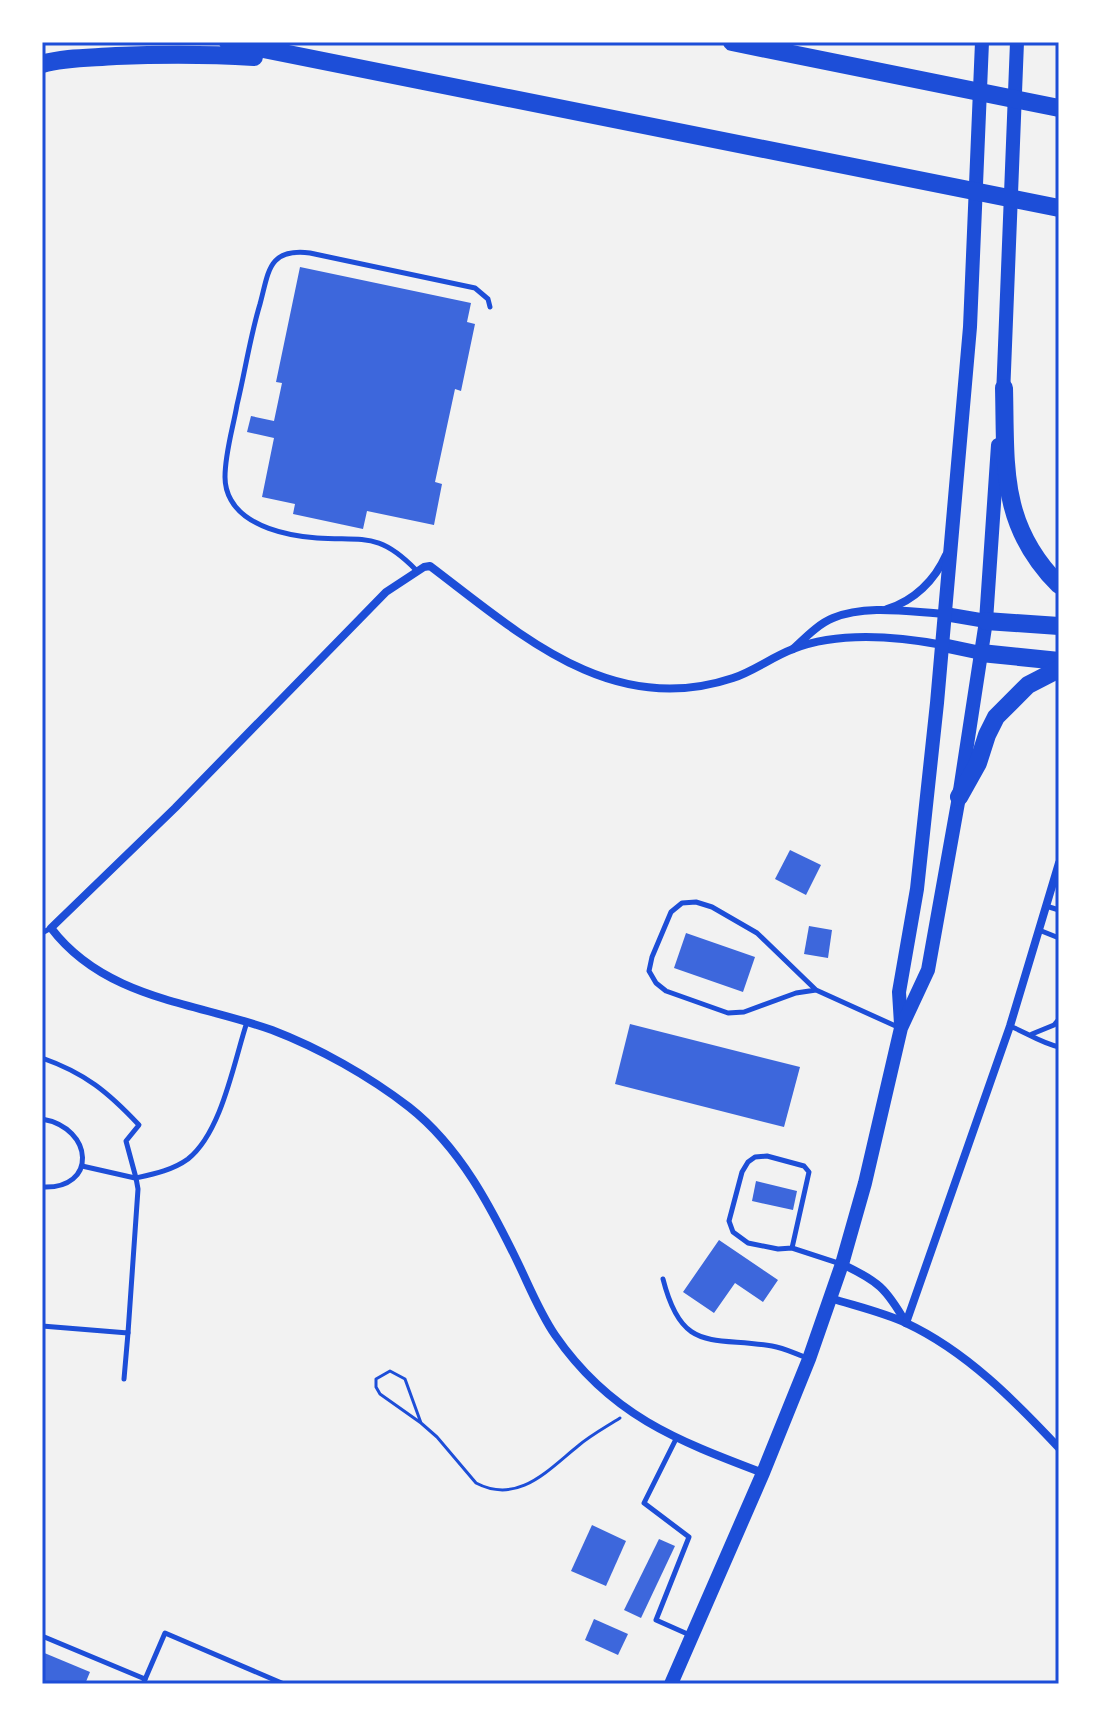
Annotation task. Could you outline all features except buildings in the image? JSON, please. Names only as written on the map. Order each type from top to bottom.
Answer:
[{"type":"highway","points":[[228,42],[1059,208]]},
{"type":"highway","points":[[732,42],[1054,105]]},
{"type":"highway","points":[[42,64],[59,60],[202,53],[327,61]]},
{"type":"highway","points":[[1004,388],[1007,474],[1015,522],[1041,565],[1059,585]]},
{"type":"highway","points":[[986,621],[1059,626]]},
{"type":"highway","points":[[981,653],[1059,661]]},
{"type":"highway","points":[[959,797],[978,763],[996,717],[1028,685],[1059,669]]},
{"type":"main road","points":[[901,1028],[899,992],[917,889],[943,645],[970,327],[982,42]]},
{"type":"main road","points":[[671,1684],[809,1359],[842,1264],[865,1183],[901,1028],[928,970],[986,621],[1004,388],[1017,42]]},
{"type":"main road","points":[[945,614],[986,621]]},
{"type":"main road","points":[[943,645],[981,653]]},
{"type":"street","points":[[880,611],[903,602],[930,581],[946,557],[951,539]]},
{"type":"street","points":[[763,1473],[676,1439],[630,1412],[589,1375],[554,1334],[478,1188],[460,1161],[426,1121],[406,1105],[339,1062],[302,1043],[247,1022],[139,992],[114,981],[88,966],[46,930],[175,808],[386,592],[416,570],[430,566],[549,651],[600,676],[634,687],[673,690],[716,683],[752,671],[793,649],[833,617],[880,611],[945,614]]},
{"type":"street","points":[[793,649],[833,640],[860,638],[909,639],[943,645]]},
{"type":"street","points":[[906,1323],[1010,1026],[1059,863]]},
{"type":"street","points":[[842,1264],[872,1278],[894,1302],[906,1323]]},
{"type":"street","points":[[830,1298],[906,1323],[966,1361],[999,1387],[1059,1448]]},
{"type":"lane","points":[[416,570],[402,556],[378,541],[303,537],[270,528],[239,512],[226,491],[228,452],[269,270],[275,259],[284,254],[310,253],[475,288],[488,299],[490,307]]},
{"type":"lane","points":[[816,990],[796,993],[744,1012],[728,1013],[666,991],[656,983],[649,971],[671,912],[682,903],[696,902],[712,907],[757,933],[816,990],[901,1028]]},
{"type":"lane","points":[[1046,906],[1059,910]]},
{"type":"lane","points":[[1039,930],[1059,938]]},
{"type":"lane","points":[[1032,1034],[1054,1025],[1059,1019]]},
{"type":"lane","points":[[82,1166],[136,1178],[179,1165],[201,1147],[217,1115],[247,1022]]},
{"type":"lane","points":[[1010,1026],[1059,1047]]},
{"type":"lane","points":[[42,1058],[85,1076],[139,1125],[126,1141],[138,1189],[124,1379]]},
{"type":"lane","points":[[42,1119],[53,1121],[73,1134],[84,1153],[82,1166],[67,1184],[56,1188],[42,1187]]},
{"type":"lane","points":[[792,1248],[809,1172],[804,1166],[767,1156],[755,1157],[742,1172],[729,1221],[733,1232],[748,1243],[778,1249],[792,1248],[842,1264]]},
{"type":"lane","points":[[663,1279],[670,1307],[689,1330],[707,1339],[774,1346],[809,1359]]},
{"type":"lane","points":[[42,1326],[128,1333]]},
{"type":"lane","points":[[676,1439],[644,1503],[689,1537],[656,1620],[693,1637]]},
{"type":"lane","points":[[42,1636],[144,1681],[165,1633],[284,1684]]},
{"type":"path","points":[[421,1423],[405,1379],[390,1371],[376,1379],[380,1394],[437,1437],[476,1483],[484,1488],[513,1489],[540,1479],[580,1445],[630,1412]]}]
